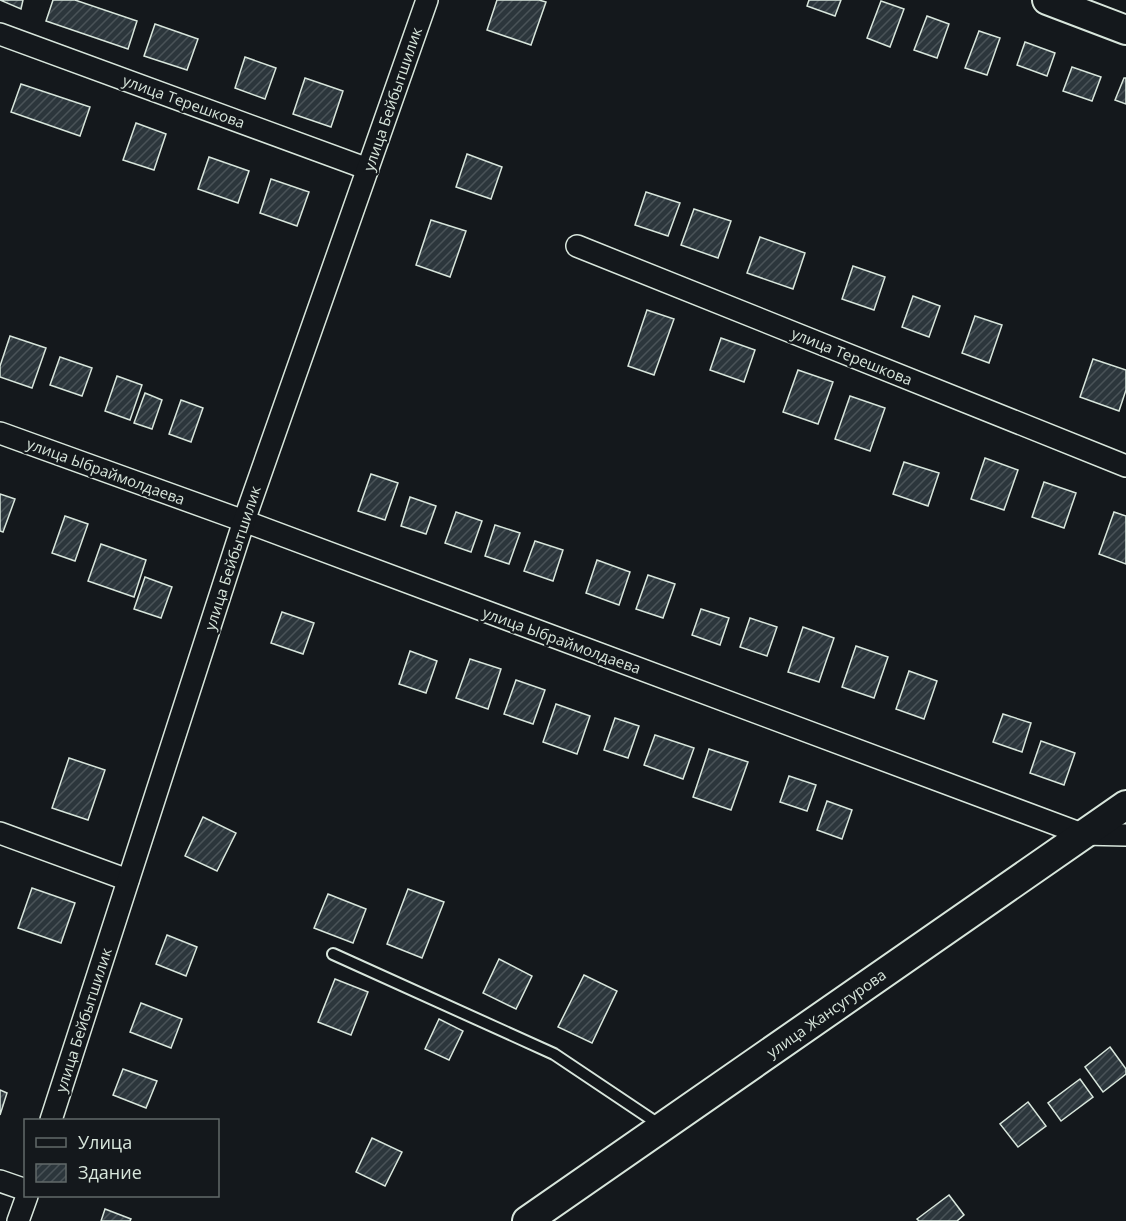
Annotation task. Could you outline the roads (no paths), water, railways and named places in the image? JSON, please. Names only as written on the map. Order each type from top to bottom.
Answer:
[{"type":"main road","points":[[1047,0],[1126,30]]},
{"type":"main road","name":"улица Жансугурова","points":[[527,1221],[1126,805]]},
{"type":"street","name":"улица Бейбытшилик","points":[[51,1119],[243,521],[427,0]]},
{"type":"street","name":"улица Терешкова","points":[[0,34],[368,169]]},
{"type":"street","name":"улица Терешкова","points":[[577,246],[1126,466]]},
{"type":"street","name":"улица Ыбраймолдаева","points":[[0,433],[243,521],[1082,834],[1126,835]]},
{"type":"street","points":[[0,833],[128,880]]},
{"type":"street","points":[[0,1181],[24,1189]]},
{"type":"street","points":[[18,1221],[27,1197]]},
{"type":"lane","points":[[333,954],[554,1054],[663,1127]]}]
